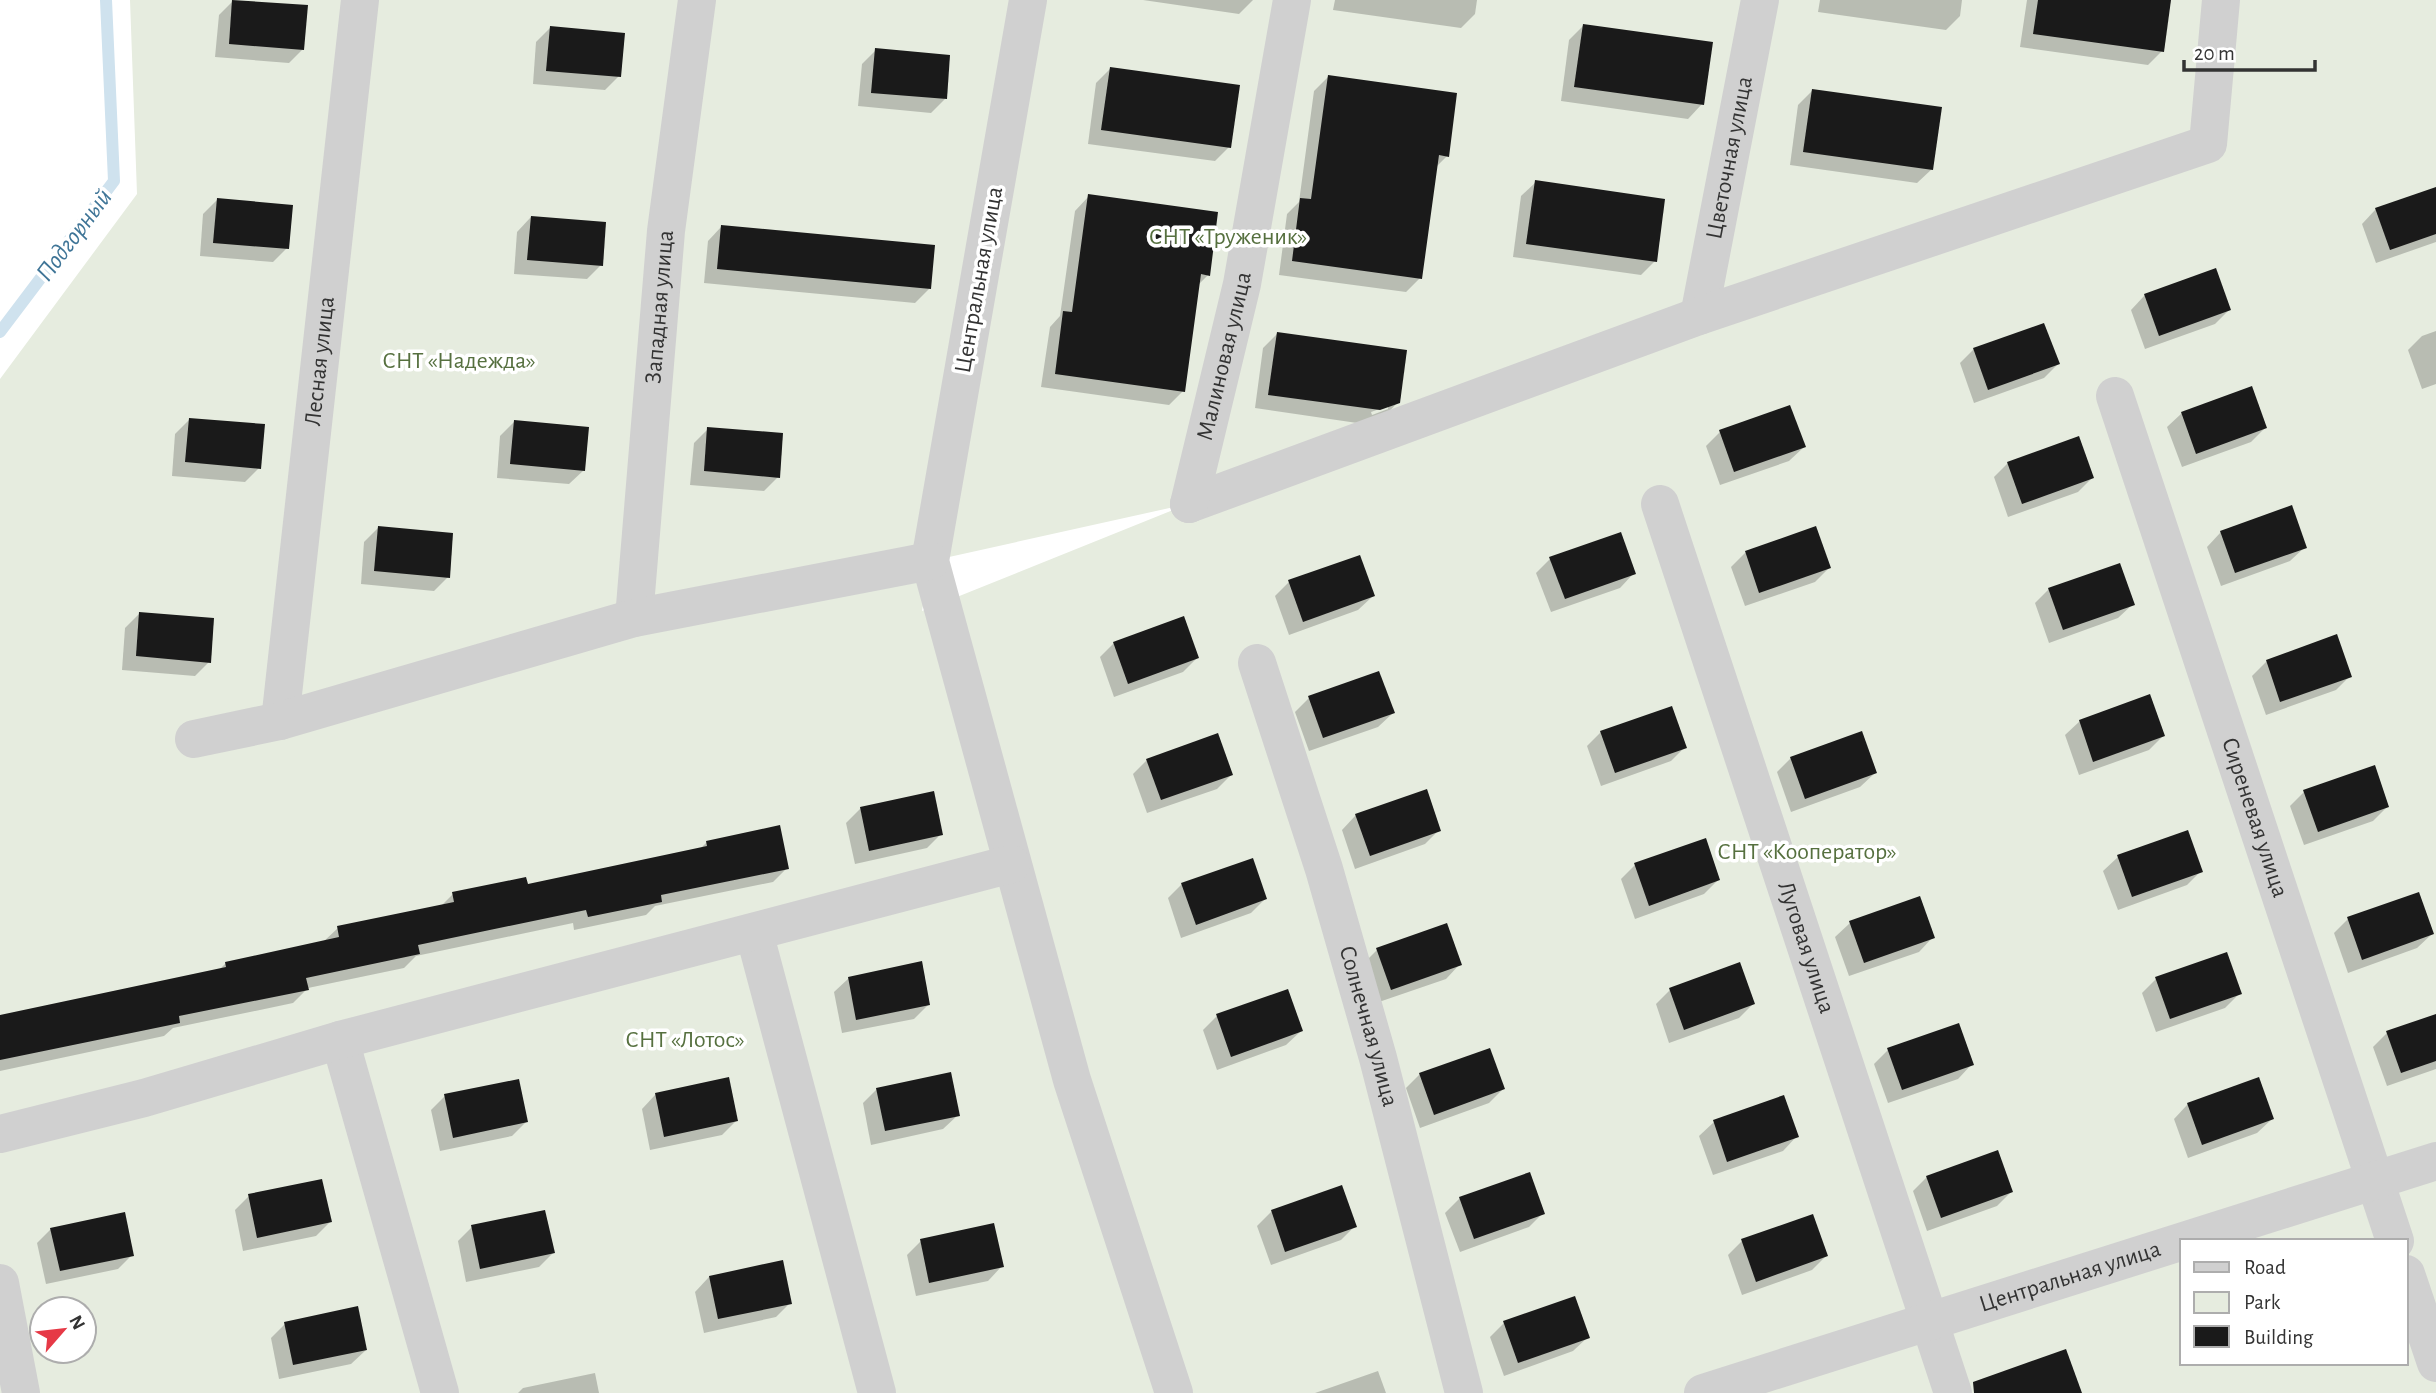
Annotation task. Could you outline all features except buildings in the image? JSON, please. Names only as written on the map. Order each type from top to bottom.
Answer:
[{"type":"street","name":"Лесная улица","points":[[281,721],[360,0]]},
{"type":"street","name":"Западная улица","points":[[634,618],[666,231],[697,0]]},
{"type":"street","name":"Центральная улица","points":[[930,561],[1028,0]]},
{"type":"street","name":"Малиновая улица","points":[[1292,0],[1242,284],[1189,504],[1699,316]]},
{"type":"street","name":"Цветочная улица","points":[[1699,316],[1760,0]]},
{"type":"street","points":[[1699,316],[2208,144],[2221,0]]},
{"type":"street","name":"Сиреневая улица","points":[[2115,396],[2394,1239]]},
{"type":"street","name":"Луговая улица","points":[[1660,504],[1953,1393]]},
{"type":"street","points":[[194,739],[281,721],[634,618],[930,561],[1072,1080],[1174,1393]]},
{"type":"street","name":"Солнечная улица","points":[[1257,663],[1339,919],[1409,1176],[1464,1393]]},
{"type":"street","points":[[0,1134],[144,1098],[340,1040],[1011,864]]},
{"type":"street","points":[[754,932],[877,1393]]},
{"type":"street","points":[[340,1040],[440,1393]]},
{"type":"street","name":"Центральная улица","points":[[2185,1239],[2436,1161]]},
{"type":"street","name":"Центральная улица","points":[[1703,1393],[2180,1241]]},
{"type":"street","points":[[2408,1280],[2436,1363]]},
{"type":"street","points":[[0,1283],[21,1393]]},
{"type":"green space","points":[[130,0],[2436,0],[2436,1393],[0,1393],[0,379],[137,194]],"holes":[[[1183,505],[1183,506],[922,611],[931,561]]]},
{"type":"waterway","name":"Подгорный","points":[[0,332],[114,181],[106,0]]},
{"type":"park label","name":"СНТ «Труженик»","points":[[1228,237]]},
{"type":"park label","name":"СНТ «Надежда»","points":[[459,361]]},
{"type":"park label","name":"СНТ «Кооператор»","points":[[1807,852]]},
{"type":"park label","name":"СНТ «Лотос»","points":[[685,1040]]}]
